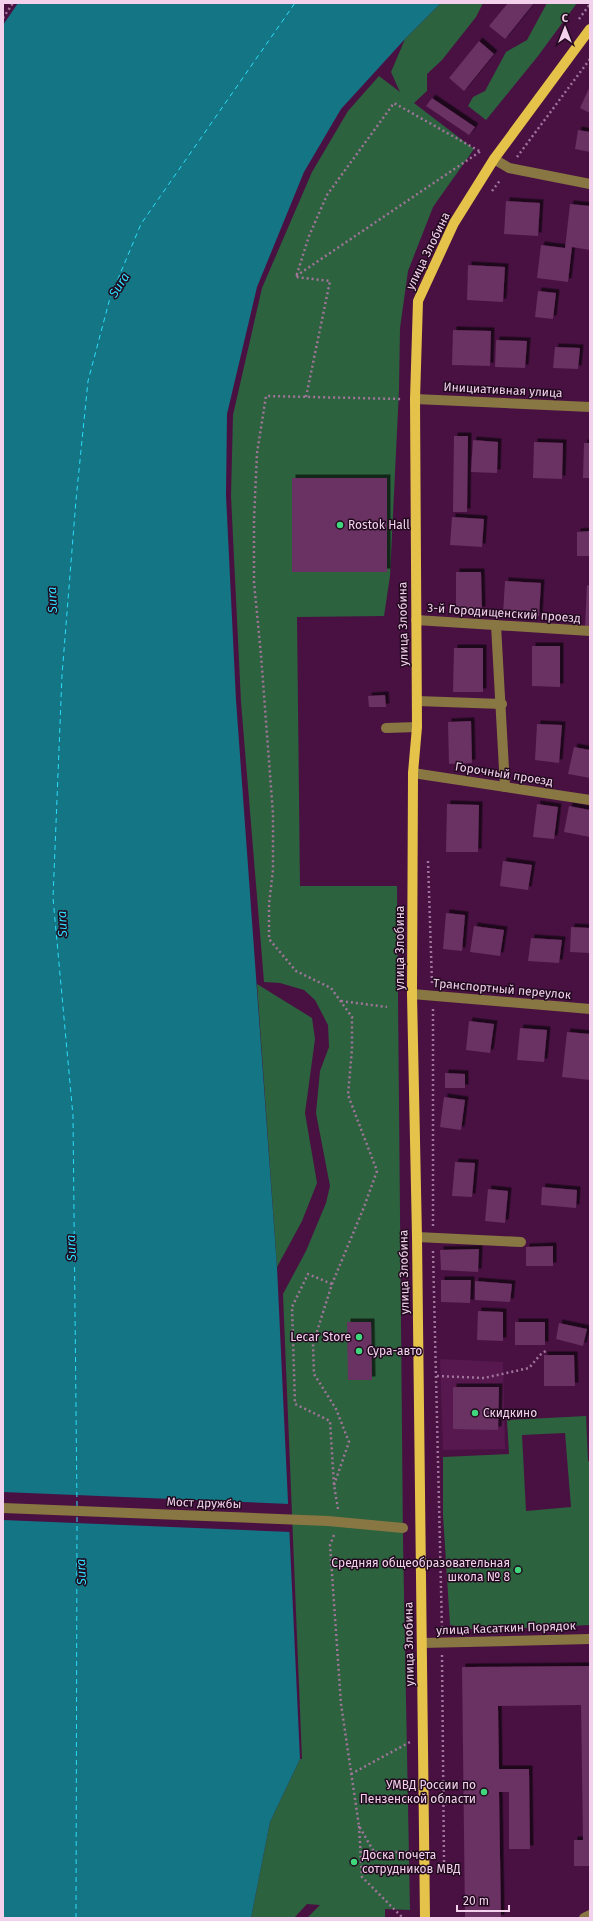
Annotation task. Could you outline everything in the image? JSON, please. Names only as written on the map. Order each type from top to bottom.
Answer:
[{"type":"main road","name":"улица Злобина","points":[[425,1918],[417,1237],[412,994],[413,773],[417,727],[415,399],[418,301],[454,223],[494,159],[590,29]]},
{"type":"street","points":[[494,159],[509,168],[590,184]]},
{"type":"street","name":"Инициативная улица","points":[[415,399],[590,407]]},
{"type":"street","name":"3-й Городищенский проезд","points":[[416,620],[590,631]]},
{"type":"street","points":[[496,625],[502,704],[505,787]]},
{"type":"street","points":[[417,701],[502,704]]},
{"type":"street","points":[[386,728],[417,727]]},
{"type":"street","name":"Горочный проезд","points":[[413,773],[590,800]]},
{"type":"street","name":"Транспортный переулок","points":[[412,994],[590,1009]]},
{"type":"street","points":[[417,1237],[521,1242]]},
{"type":"street","name":"Мост дружбы","points":[[3,1508],[328,1521],[403,1528]]},
{"type":"street","name":"улица Касаткин Порядок","points":[[422,1643],[590,1639]]},
{"type":"street","points":[[584,1918],[590,1915]]},
{"type":"path","points":[[3,18],[13,3]]},
{"type":"path","points":[[491,192],[590,59]]},
{"type":"path","points":[[394,103],[481,152],[454,169],[296,277],[309,236],[327,195],[394,103]]},
{"type":"path","points":[[296,277],[330,281],[306,397]]},
{"type":"path","points":[[334,1485],[349,1442],[336,1409],[314,1374],[313,1344],[332,1284],[364,1208],[377,1171],[348,1095],[352,1049],[352,1016],[331,988],[296,971],[269,939],[269,904],[273,870],[273,814],[254,582],[254,520],[257,453],[266,396],[401,399]]},
{"type":"path","points":[[428,854],[433,996],[433,1238],[442,1643],[444,1862]]},
{"type":"path","points":[[341,1001],[387,1007]]},
{"type":"path","points":[[332,1284],[308,1274],[292,1307],[295,1404],[330,1421],[334,1485],[340,1522]]},
{"type":"path","points":[[437,1376],[484,1378],[529,1368],[540,1355],[547,1350]]},
{"type":"path","points":[[330,1546],[341,1704],[358,1826],[362,1877],[403,1918]]},
{"type":"path","points":[[351,1774],[411,1742]]},
{"type":"path","points":[[358,1826],[374,1852],[412,1852]]},
{"type":"shaded area","points":[[441,3],[483,3],[476,17],[442,60],[427,74],[427,91],[414,103],[474,149],[433,207],[408,271],[400,328],[399,390],[390,576],[384,616],[297,617],[300,886],[397,886],[403,1541],[410,1910],[385,1909],[385,1918],[307,1918],[320,1905],[307,1904],[294,1918],[251,1918],[270,1822],[300,1759],[302,1759],[283,1294],[306,1251],[326,1203],[330,1186],[316,1113],[320,1071],[329,1047],[328,1025],[315,1000],[304,990],[280,983],[264,982],[241,702],[231,496],[233,415],[262,288],[312,172],[348,111],[379,76],[400,92],[391,72],[405,39]]},
{"type":"shaded area","points":[[547,3],[577,3],[538,56],[486,120],[468,106],[473,97],[485,91],[506,52],[527,40]]},
{"type":"shaded area","points":[[257,984],[312,1018],[315,1039],[305,1113],[317,1183],[302,1221],[277,1267]]},
{"type":"shaded area","points":[[440,1359],[503,1362],[505,1449],[443,1450]]},
{"type":"shaded area","name":"Средняя общеобразовательная школа № 8","points":[[586,1416],[588,1461],[590,1462],[590,1625],[477,1630],[450,1625],[443,1515],[443,1457],[509,1454],[507,1420]],"holes":[[[565,1433],[571,1507],[526,1511],[522,1435]]]},
{"type":"water","name":"Sura","points":[[18,3],[441,3],[405,39],[341,109],[304,172],[257,287],[227,414],[226,495],[236,700],[277,1267],[300,1759],[270,1822],[251,1918],[3,1918],[3,25]]},
{"type":"pier","points":[[3,1492],[290,1504],[291,1532],[3,1520]]},
{"type":"building","points":[[508,3],[534,3],[505,39],[489,26]]},
{"type":"building","points":[[479,41],[494,54],[464,91],[449,78]]},
{"type":"building","points":[[590,86],[590,113],[580,108]]},
{"type":"building","points":[[432,98],[475,127],[469,135],[426,106]]},
{"type":"building","points":[[578,130],[590,132],[590,152],[575,149]]},
{"type":"building","points":[[506,201],[540,203],[538,236],[504,234]]},
{"type":"building","points":[[570,204],[590,206],[590,250],[572,247],[568,282],[537,278],[541,245],[565,248]]},
{"type":"building","points":[[468,265],[505,267],[503,302],[467,300]]},
{"type":"building","points":[[538,291],[556,293],[553,319],[535,317]]},
{"type":"building","points":[[453,330],[491,331],[490,366],[452,365]]},
{"type":"building","points":[[496,340],[527,341],[525,368],[495,367]]},
{"type":"building","points":[[555,347],[580,348],[578,369],[553,368]]},
{"type":"building","points":[[454,436],[468,436],[467,512],[453,512]]},
{"type":"building","points":[[473,440],[498,442],[497,473],[471,472]]},
{"type":"building","points":[[534,442],[563,443],[562,479],[533,478]]},
{"type":"building","points":[[584,443],[590,443],[590,478],[583,478]]},
{"type":"building","name":"Rostok Hall","points":[[292,478],[387,478],[387,572],[292,572]]},
{"type":"building","points":[[452,517],[484,519],[482,547],[450,545]]},
{"type":"building","points":[[590,531],[590,556],[577,556],[577,532]]},
{"type":"building","points":[[456,572],[481,572],[482,610],[456,610]]},
{"type":"building","points":[[505,581],[541,583],[539,616],[503,614]]},
{"type":"building","points":[[587,585],[590,586],[590,627],[585,628]]},
{"type":"building","points":[[532,646],[560,646],[560,687],[532,686]]},
{"type":"building","points":[[454,648],[483,648],[483,692],[453,692]]},
{"type":"building","points":[[385,695],[386,707],[369,707],[368,696]]},
{"type":"building","points":[[471,721],[472,763],[449,764],[448,722]]},
{"type":"building","points":[[537,724],[562,725],[559,763],[535,760]]},
{"type":"building","points":[[574,747],[590,750],[590,778],[568,774]]},
{"type":"building","points":[[447,804],[479,805],[478,852],[446,852]]},
{"type":"building","points":[[537,804],[558,807],[554,839],[533,837]]},
{"type":"building","points":[[569,806],[590,810],[590,837],[564,832]]},
{"type":"building","points":[[503,861],[532,865],[528,890],[500,886]]},
{"type":"building","points":[[446,913],[465,915],[462,951],[443,949]]},
{"type":"building","points":[[474,926],[504,930],[500,956],[470,952]]},
{"type":"building","points":[[571,927],[590,928],[590,953],[570,952]]},
{"type":"building","points":[[531,938],[562,940],[559,963],[528,961]]},
{"type":"building","points":[[469,1021],[494,1024],[490,1053],[466,1050]]},
{"type":"building","points":[[520,1028],[547,1030],[544,1062],[517,1060]]},
{"type":"building","points":[[567,1032],[590,1034],[590,1080],[562,1077]]},
{"type":"building","points":[[445,1073],[465,1074],[465,1088],[445,1088]]},
{"type":"building","points":[[444,1097],[465,1100],[461,1130],[440,1127]]},
{"type":"building","points":[[455,1162],[475,1163],[472,1197],[452,1196]]},
{"type":"building","points":[[542,1187],[577,1190],[576,1208],[541,1205]]},
{"type":"building","points":[[488,1189],[508,1191],[505,1223],[485,1221]]},
{"type":"building","points":[[553,1246],[553,1266],[526,1266],[526,1247]]},
{"type":"building","points":[[479,1249],[478,1272],[441,1270],[440,1250]]},
{"type":"building","points":[[441,1280],[471,1280],[470,1303],[441,1302]]},
{"type":"building","points":[[475,1281],[512,1284],[510,1302],[475,1300]]},
{"type":"building","points":[[478,1311],[503,1312],[503,1341],[477,1340]]},
{"type":"building","name":"Сура-авто","points":[[347,1322],[371,1322],[372,1380],[348,1380]]},
{"type":"building","points":[[515,1322],[545,1322],[545,1345],[515,1345]]},
{"type":"building","points":[[559,1323],[587,1329],[583,1346],[556,1339]]},
{"type":"building","points":[[544,1355],[574,1355],[575,1386],[544,1386]]},
{"type":"building","points":[[453,1387],[499,1387],[498,1430],[453,1429]]},
{"type":"building","name":"УМВД России по Пензенской области","points":[[590,1666],[590,1866],[574,1866],[574,1840],[583,1840],[581,1705],[498,1706],[499,1769],[529,1769],[530,1849],[509,1849],[509,1792],[499,1792],[501,1918],[465,1918],[462,1667]]},
{"type":"ferry route","points":[[77,1506],[73,1116],[53,898],[62,675],[76,500],[88,381],[110,298],[141,224],[295,3]]},
{"type":"ferry route","points":[[76,1918],[77,1516]]},
{"type":"place","name":"Rostok Hall","points":[[340,525]]},
{"type":"place","name":"Lecar Store","points":[[359,1337]]},
{"type":"place","name":"Сура-авто","points":[[359,1351]]},
{"type":"place","name":"Скидкино","points":[[475,1413]]},
{"type":"place","name":"Средняя общеобразовательная школа № 8","points":[[518,1570]]},
{"type":"place","name":"УМВД России по Пензенской области","points":[[484,1792]]},
{"type":"place","name":"Доска почета сотрудников МВД","points":[[354,1862]]}]
